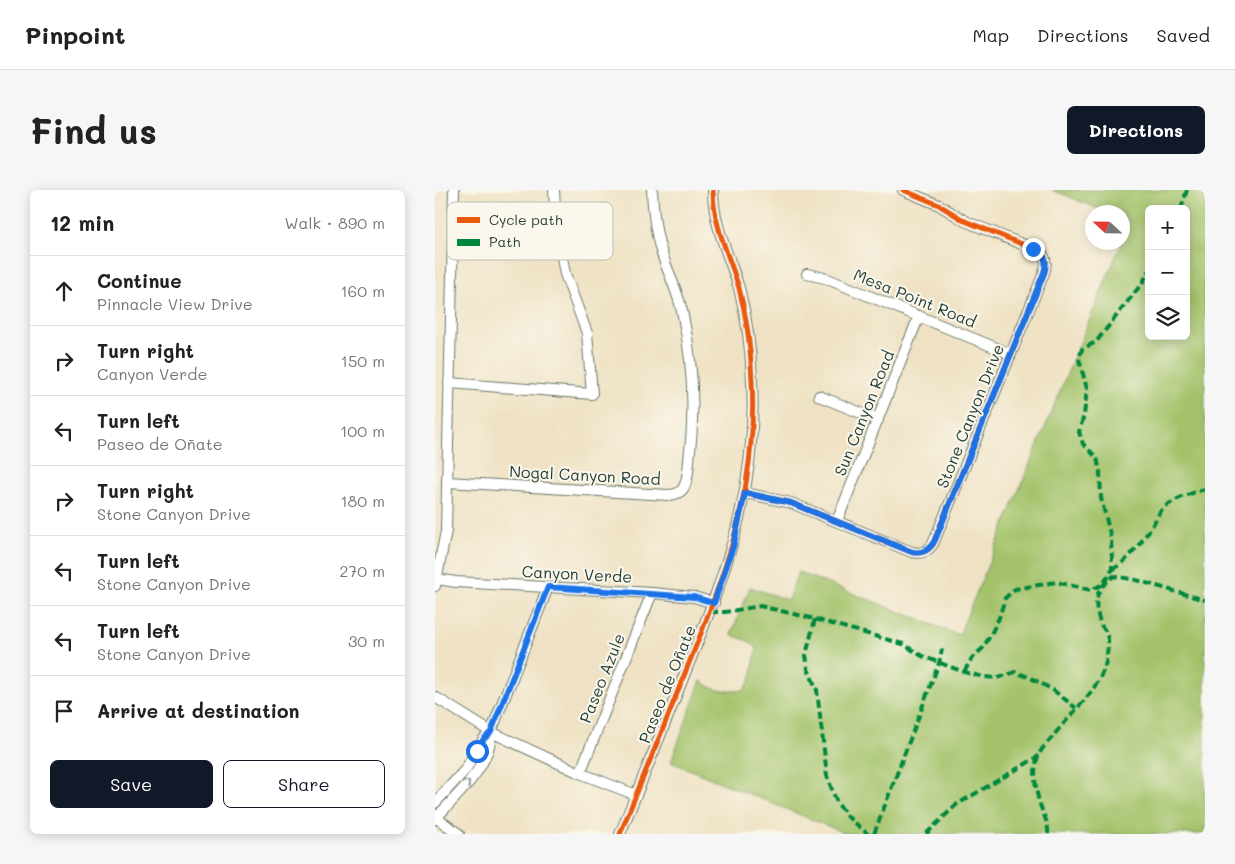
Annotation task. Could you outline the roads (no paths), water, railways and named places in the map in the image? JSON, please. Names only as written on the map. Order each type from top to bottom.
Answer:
[{"type":"street","name":"Nogal Canyon Road","points":[[447,482],[668,495],[675,495],[683,488],[689,466],[692,429],[692,388],[689,352],[680,302],[659,245],[654,218],[652,190]]},
{"type":"street","name":"Paseo de Oñate","points":[[620,834],[714,603],[733,547],[745,493],[753,428],[751,357],[742,300],[717,226],[713,190]]},
{"type":"street","name":"Stone Canyon Drive","points":[[745,493],[784,500],[912,552],[922,553],[930,548],[935,540],[1044,273],[1046,263],[1045,258],[1039,251],[965,221],[939,205],[903,190]]},
{"type":"street","points":[[436,583],[446,536],[452,260]]},
{"type":"street","points":[[449,383],[591,394],[587,333],[565,274],[562,260]]},
{"type":"street","name":"Mesa Point Road","points":[[807,274],[825,278],[1011,354]]},
{"type":"street","name":"Sun Canyon Road","points":[[837,521],[919,316]]},
{"type":"street","points":[[819,396],[878,420]]},
{"type":"street","name":"Canyon Verde","points":[[436,583],[652,593],[694,597],[714,603]]},
{"type":"street","points":[[459,834],[435,818],[479,769],[489,750],[491,732],[548,587]]},
{"type":"street","name":"Paseo Azule","points":[[580,773],[652,593]]},
{"type":"street","points":[[435,697],[491,732],[580,773],[636,795]]},
{"type":"street","points":[[435,804],[465,770],[474,758],[483,740],[491,732]]}]
